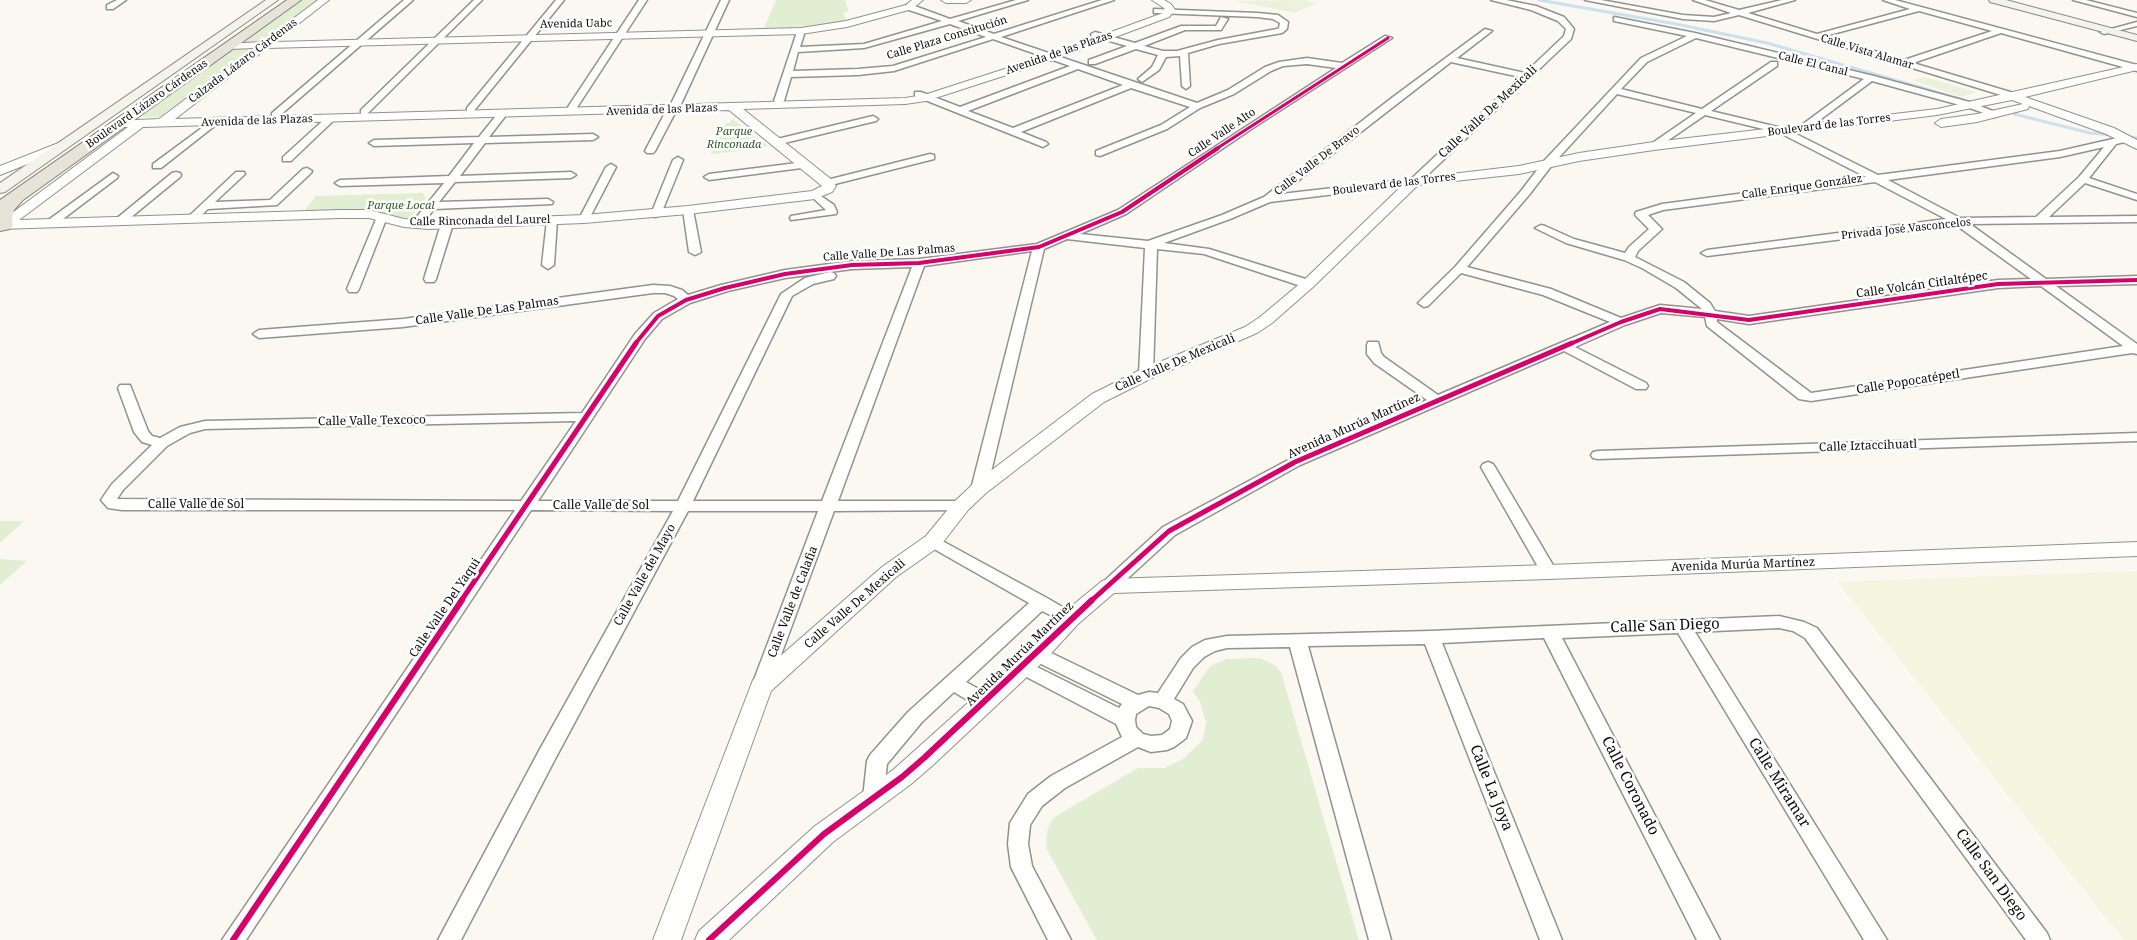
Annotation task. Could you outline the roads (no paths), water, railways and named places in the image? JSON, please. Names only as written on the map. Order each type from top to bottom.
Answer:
[{"type":"highway","name":"Boulevard Lázaro Cárdenas","points":[[1,222],[6,209],[18,195],[133,122],[163,93],[295,0]]},
{"type":"highway","points":[[163,93],[188,59]]},
{"type":"main road","name":"Boulevard Lázaro Cárdenas","points":[[0,189],[273,0]]},
{"type":"main road","points":[[1981,0],[2137,38]]},
{"type":"main road","points":[[1994,0],[2107,31]]},
{"type":"street","points":[[110,7],[122,0]]},
{"type":"street","name":"Calzada Lázaro Cárdenas","points":[[165,121],[324,0]]},
{"type":"street","points":[[275,115],[409,0]]},
{"type":"street","points":[[364,112],[478,0]]},
{"type":"street","points":[[470,110],[560,0]]},
{"type":"street","points":[[573,107],[643,0]]},
{"type":"street","points":[[650,151],[674,107],[725,0]]},
{"type":"street","name":"Avenida Uabc","points":[[229,46],[801,31],[848,24],[909,7],[918,0]]},
{"type":"street","points":[[946,0],[966,0]]},
{"type":"street","points":[[796,50],[864,46],[1024,0]]},
{"type":"street","name":"Calle Plaza Constitución","points":[[788,74],[858,72],[894,68],[1110,0]]},
{"type":"street","name":"Calle Valle De Mexicali","points":[[761,686],[889,572],[933,541],[961,506],[979,488],[1098,398],[1146,374],[1251,330],[1308,284],[1568,37],[1570,29],[1566,24],[1550,14],[1533,8],[1495,0]]},
{"type":"street","points":[[1589,0],[1683,17],[1714,19],[1791,0]]},
{"type":"street","name":"Calle Vista Alamar","points":[[1697,0],[2037,104]]},
{"type":"street","points":[[1887,0],[2136,70]]},
{"type":"street","points":[[2077,0],[2137,15]]},
{"type":"street","points":[[1100,36],[1163,54],[1184,53],[1218,42],[1273,33],[1283,28],[1282,20],[1275,17],[1223,17],[1160,4]]},
{"type":"street","name":"Avenida de las Plazas","points":[[133,122],[364,112],[573,107],[733,108],[885,103],[922,96],[1052,57],[1147,17],[1157,11],[1157,7],[1160,4]]},
{"type":"street","name":"Avenida de las Plazas","points":[[165,121],[214,122],[502,114],[922,96],[1040,53],[1100,36],[1160,4]]},
{"type":"street","points":[[909,7],[1131,85],[1197,106]]},
{"type":"street","points":[[1817,36],[1918,8]]},
{"type":"street","points":[[1092,62],[1191,25],[1218,28],[1223,17]]},
{"type":"street","name":"Calle El Canal","points":[[1617,18],[1871,78],[1970,105],[1995,114]]},
{"type":"street","points":[[2107,31],[2137,24]]},
{"type":"street","points":[[779,101],[801,31]]},
{"type":"street","name":"Calle Valle De Bravo","points":[[1064,236],[1151,244],[1226,217],[1268,199],[1488,31]]},
{"type":"street","points":[[1903,63],[2000,31]]},
{"type":"street","points":[[1424,303],[1459,269],[1546,167],[1617,92],[1644,60],[1695,35]]},
{"type":"street","name":"Calle Valle Alto","points":[[1064,236],[1122,212],[1342,66],[1388,38]]},
{"type":"street","points":[[1184,53],[1186,86]]},
{"type":"street","points":[[1142,79],[1156,68],[1163,54]]},
{"type":"street","points":[[1449,59],[1527,76]]},
{"type":"street","points":[[1100,153],[1164,127],[1197,106],[1231,92],[1260,72],[1282,64],[1307,61],[1342,66]]},
{"type":"street","points":[[1654,146],[1774,64]]},
{"type":"street","points":[[959,111],[1079,66]]},
{"type":"street","name":"Boulevard de las Torres","points":[[1546,167],[1654,146],[1783,131],[1803,135],[1937,112],[2136,70]]},
{"type":"street","name":"Boulevard de las Torres","points":[[1268,199],[1803,135],[1954,121],[1995,114],[2060,98],[2136,70]]},
{"type":"street","points":[[1871,78],[1803,135],[1875,177],[1958,221],[2136,349]]},
{"type":"street","points":[[1012,132],[1131,85]]},
{"type":"street","points":[[1617,92],[1783,131]]},
{"type":"street","points":[[922,96],[1043,144]]},
{"type":"street","points":[[2037,104],[2131,142]]},
{"type":"street","points":[[733,108],[829,186],[815,195],[830,207],[832,212],[794,212],[796,230]]},
{"type":"street","points":[[416,224],[502,114]]},
{"type":"street","points":[[287,159],[330,119]]},
{"type":"street","points":[[776,142],[873,119]]},
{"type":"street","points":[[1,222],[133,122]]},
{"type":"street","points":[[157,166],[214,122]]},
{"type":"street","points":[[374,143],[593,137]]},
{"type":"street","points":[[0,170],[44,154],[71,141]]},
{"type":"street","points":[[2039,220],[2083,179],[2113,142]]},
{"type":"street","name":"Calle Enrique González","points":[[1628,258],[1633,249],[1656,229],[1641,217],[1640,214],[1662,207],[1875,177],[2060,154],[2113,142],[2131,142]]},
{"type":"street","points":[[827,183],[930,157]]},
{"type":"street","points":[[656,214],[678,160]]},
{"type":"street","points":[[710,177],[805,165]]},
{"type":"street","points":[[584,219],[611,167]]},
{"type":"street","points":[[205,206],[273,202],[307,171]]},
{"type":"street","points":[[191,218],[240,174]]},
{"type":"street","points":[[120,221],[176,175]]},
{"type":"street","points":[[340,183],[571,175]]},
{"type":"street","points":[[51,224],[113,176]]},
{"type":"street","points":[[2083,179],[2137,197]]},
{"type":"street","name":"Calle Rinconada del Laurel","points":[[1,222],[51,224],[191,218],[369,214],[416,224],[447,224],[584,219],[656,214],[815,195]]},
{"type":"street","points":[[431,206],[548,202]]},
{"type":"street","points":[[688,210],[695,252]]},
{"type":"street","points":[[353,290],[382,218]]},
{"type":"street","name":"Privada José Vasconcelos","points":[[1707,253],[1958,221],[2137,219]]},
{"type":"street","points":[[548,266],[552,220]]},
{"type":"street","points":[[430,279],[447,224]]},
{"type":"street","points":[[1541,228],[1570,241],[1628,258],[1680,285],[1706,306],[1710,315]]},
{"type":"street","name":"Calle Valle De Las Palmas","points":[[259,334],[403,323],[653,289],[666,289],[678,293],[686,300],[725,288],[785,274],[824,268],[919,263],[1039,247],[1064,236]]},
{"type":"street","points":[[1146,374],[1151,244],[1204,251],[1308,284]]},
{"type":"street","points":[[979,488],[1039,247]]},
{"type":"street","name":"Calle Valle de Calafia","points":[[667,940],[919,263]]},
{"type":"street","name":"Calle Valle del Mayo","points":[[449,940],[547,755],[683,506],[787,294],[809,281],[880,264]]},
{"type":"street","points":[[1459,269],[1547,292],[1621,322]]},
{"type":"street","name":"Calle Volcán Citlaltépec","points":[[1710,315],[1749,320],[1998,284],[2137,280]]},
{"type":"street","name":"Calle Valle Del Yaqui","points":[[233,940],[648,325],[658,316],[686,300]]},
{"type":"street","name":"Avenida Murúa Martínez","points":[[709,940],[824,834],[910,771],[1030,661],[1070,619],[1156,542],[1176,527],[1295,462],[1621,322],[1660,309],[1710,315]]},
{"type":"street","name":"Calle Popocatépetl","points":[[1710,315],[1711,322],[1804,396],[2136,349]]},
{"type":"street","points":[[1373,345],[1374,354],[1379,360],[1437,401]]},
{"type":"street","points":[[1564,346],[1641,386]]},
{"type":"street","points":[[124,388],[141,432],[146,439],[162,443]]},
{"type":"street","name":"Calle Valle Texcoco","points":[[162,443],[194,426],[221,424],[585,417]]},
{"type":"street","name":"Calle Iztaccihuatl","points":[[1598,455],[2137,437]]},
{"type":"street","name":"Calle Valle de Sol","points":[[162,443],[111,494],[109,500],[113,504],[961,506]]},
{"type":"street","points":[[1488,467],[1549,572]]},
{"type":"street","points":[[933,541],[1070,619]]},
{"type":"street","name":"Avenida Murúa Martínez","points":[[1108,586],[1549,572],[2137,549]]},
{"type":"street","points":[[873,798],[877,761],[915,717],[1041,602]]},
{"type":"street","name":"Calle San Diego","points":[[1162,701],[1187,663],[1198,652],[1211,645],[1226,642],[1431,637],[1779,622],[1798,626],[1811,633],[2039,940]]},
{"type":"street","name":"Calle Miramar","points":[[1682,625],[1876,940]]},
{"type":"street","name":"Calle Coronado","points":[[1550,632],[1709,940]]},
{"type":"street","name":"Calle La Joya","points":[[1431,637],[1551,940]]},
{"type":"street","points":[[1297,639],[1380,940]]},
{"type":"street","points":[[1030,661],[1137,703]]},
{"type":"street","points":[[1030,661],[1125,720]]},
{"type":"street","points":[[953,683],[986,702]]},
{"type":"street","points":[[1150,699],[1162,701],[1176,709],[1182,721],[1178,733],[1167,742],[1151,744],[1136,738],[1127,730],[1125,720],[1128,710],[1137,703],[1150,699]]},
{"type":"street","points":[[1060,940],[1022,867],[1018,844],[1020,823],[1034,800],[1058,782],[1136,738]]},
{"type":"waterway","points":[[1539,0],[1676,24],[1767,43],[1964,100]]},
{"type":"waterway","points":[[2014,114],[2090,133],[2113,135]]},
{"type":"waterway","points":[[2125,137],[2137,138]]},
{"type":"park label","name":"Parque Rinconada","points":[[734,138]]},
{"type":"park label","name":"Parque Local","points":[[401,206]]}]
